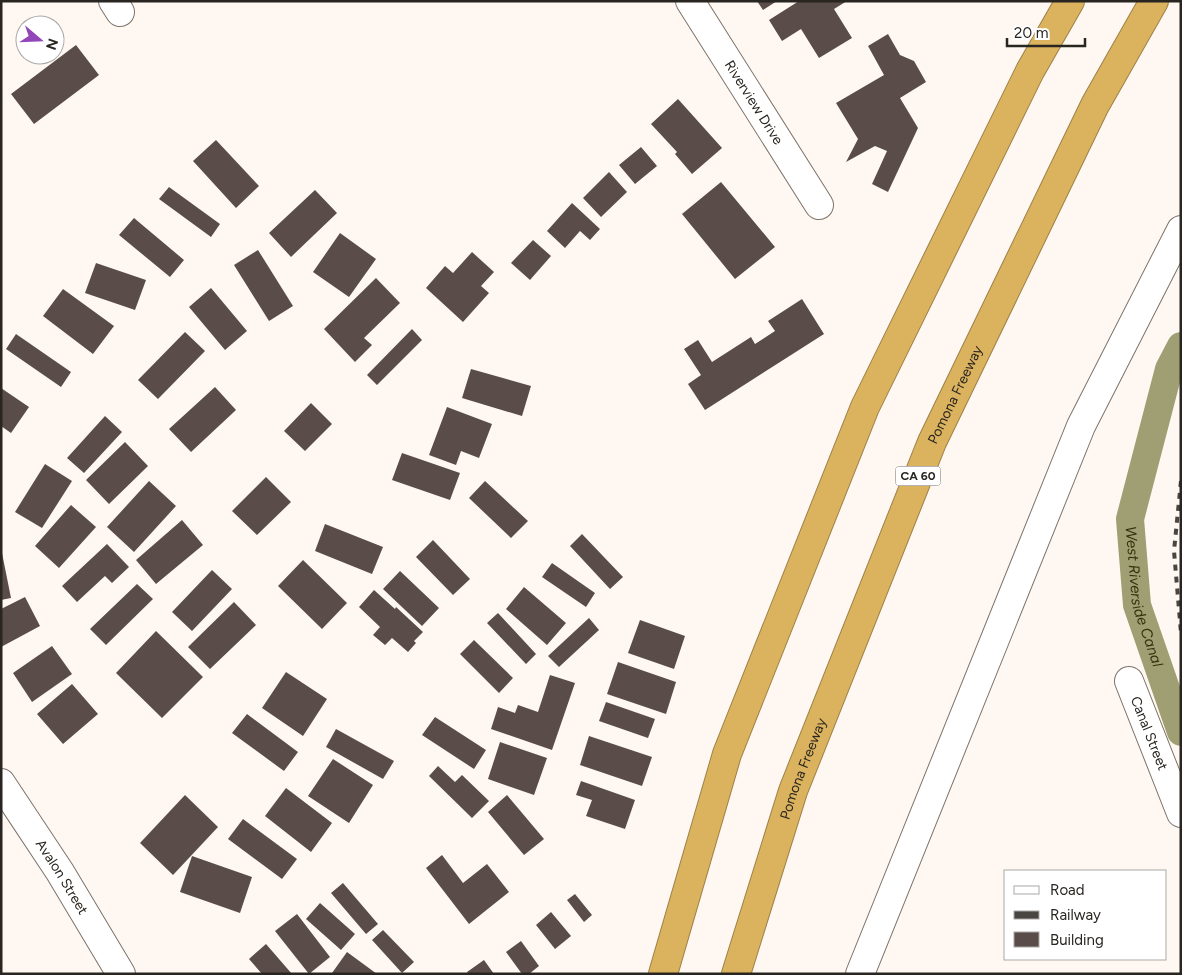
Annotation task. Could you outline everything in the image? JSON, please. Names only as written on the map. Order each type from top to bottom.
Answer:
[{"type":"highway","points":[[663,974],[727,754],[865,407],[1030,71],[1070,1]]},
{"type":"highway","name":"Pomona Freeway","points":[[736,974],[793,791],[932,442],[1094,105],[1154,1]]},
{"type":"street","name":"Riverview Drive","points":[[690,1],[819,205]]},
{"type":"street","points":[[860,974],[1081,426],[1181,230]]},
{"type":"street","name":"Canal Street","points":[[1128,681],[1181,813]]},
{"type":"street","name":"Avalon Street","points":[[1,783],[60,872],[121,974]]},
{"type":"building","points":[[757,1],[777,1],[763,10]]},
{"type":"building","points":[[799,1],[847,1],[834,9],[852,38],[819,58],[801,29],[782,41],[769,20]]},
{"type":"building","points":[[888,34],[900,55],[914,61],[926,82],[900,98],[918,128],[888,192],[872,184],[887,151],[875,146],[846,162],[858,139],[836,103],[884,75],[868,46]]},
{"type":"building","points":[[76,45],[99,75],[34,124],[11,94],[49,65],[65,65],[65,53]]},
{"type":"building","points":[[678,99],[722,148],[692,174],[675,154],[677,152],[651,124]]},
{"type":"building","points":[[216,140],[259,186],[236,208],[193,161]]},
{"type":"building","points":[[641,147],[657,166],[635,184],[619,165]]},
{"type":"building","points":[[609,172],[627,192],[601,217],[583,198]]},
{"type":"building","points":[[721,182],[775,247],[735,279],[682,214]]},
{"type":"building","points":[[169,187],[220,224],[211,237],[159,199]]},
{"type":"building","points":[[315,190],[337,213],[291,257],[269,233]]},
{"type":"building","points":[[572,203],[600,229],[590,240],[580,231],[565,248],[547,231]]},
{"type":"building","points":[[134,218],[184,260],[170,277],[119,235]]},
{"type":"building","points":[[340,233],[376,259],[349,297],[313,272]]},
{"type":"building","points":[[533,240],[551,256],[530,280],[511,263]]},
{"type":"building","points":[[258,250],[293,306],[269,321],[234,265]]},
{"type":"building","points":[[472,252],[494,272],[481,286],[489,293],[463,322],[426,288],[445,266],[453,273]]},
{"type":"building","points":[[96,263],[146,280],[135,310],[85,293]]},
{"type":"building","points":[[376,278],[400,303],[364,338],[372,345],[355,362],[324,329]]},
{"type":"building","points":[[211,288],[247,331],[225,350],[189,307]]},
{"type":"building","points":[[63,289],[114,326],[93,354],[43,316]]},
{"type":"building","points":[[802,299],[824,334],[705,410],[688,384],[701,375],[684,349],[698,340],[712,362],[751,337],[755,344],[775,331],[768,321]]},
{"type":"building","points":[[412,329],[422,340],[377,385],[367,375]]},
{"type":"building","points":[[185,332],[205,351],[158,399],[138,380]]},
{"type":"building","points":[[16,334],[71,372],[61,387],[6,349]]},
{"type":"building","points":[[471,369],[531,386],[522,416],[462,398]]},
{"type":"building","points":[[215,387],[236,410],[191,452],[169,429]]},
{"type":"building","points":[[1,388],[29,407],[11,433],[1,426]]},
{"type":"building","points":[[311,403],[332,424],[305,451],[284,431]]},
{"type":"building","points":[[447,407],[492,424],[479,458],[461,451],[456,465],[429,455]]},
{"type":"building","points":[[105,416],[122,432],[84,473],[67,458]]},
{"type":"building","points":[[125,442],[148,466],[109,504],[86,480]]},
{"type":"building","points":[[402,453],[460,473],[450,500],[392,480]]},
{"type":"building","points":[[45,464],[72,481],[42,528],[15,512]]},
{"type":"building","points":[[266,477],[291,502],[257,535],[232,511]]},
{"type":"building","points":[[149,481],[176,506],[134,552],[107,527]]},
{"type":"building","points":[[485,481],[528,521],[511,538],[469,498]]},
{"type":"building","points":[[71,505],[96,527],[59,568],[35,546]]},
{"type":"building","points":[[182,520],[203,545],[156,584],[136,560]]},
{"type":"building","points":[[325,524],[383,547],[372,574],[315,551]]},
{"type":"building","points":[[582,534],[623,577],[610,589],[570,546]]},
{"type":"building","points":[[433,540],[470,579],[453,595],[416,557]]},
{"type":"building","points":[[107,544],[129,567],[112,583],[105,576],[77,602],[62,586]]},
{"type":"building","points":[[1,553],[11,598],[1,600]]},
{"type":"building","points":[[303,560],[347,603],[322,629],[278,586]]},
{"type":"building","points":[[552,563],[595,593],[586,607],[542,577]]},
{"type":"building","points":[[212,570],[232,589],[192,631],[172,612]]},
{"type":"building","points":[[400,571],[439,608],[422,626],[383,589]]},
{"type":"building","points":[[137,584],[153,599],[106,645],[90,629]]},
{"type":"building","points":[[524,587],[566,623],[547,645],[506,609]]},
{"type":"building","points":[[374,590],[423,632],[414,641],[416,643],[408,652],[392,638],[385,645],[373,635],[380,627],[359,607]]},
{"type":"building","points":[[25,597],[40,626],[1,647],[1,609]]},
{"type":"building","points":[[234,602],[256,625],[210,669],[188,647]]},
{"type":"building","points":[[498,613],[536,654],[526,664],[487,623]]},
{"type":"building","points":[[589,618],[599,630],[559,667],[548,656]]},
{"type":"building","points":[[640,620],[685,636],[674,669],[628,653]]},
{"type":"building","points":[[156,631],[203,677],[162,718],[116,673]]},
{"type":"building","points":[[474,640],[513,678],[499,693],[460,654]]},
{"type":"building","points":[[52,646],[72,674],[32,702],[13,673]]},
{"type":"building","points":[[618,662],[676,682],[666,714],[607,694]]},
{"type":"building","points":[[286,672],[327,699],[303,736],[262,708]]},
{"type":"building","points":[[550,675],[575,683],[552,750],[491,729],[498,707],[515,713],[518,705],[538,712]]},
{"type":"building","points":[[72,684],[98,714],[63,744],[37,714]]},
{"type":"building","points":[[606,702],[655,719],[648,738],[599,721]]},
{"type":"building","points":[[247,714],[298,752],[284,771],[232,733]]},
{"type":"building","points":[[435,717],[486,750],[474,769],[422,735]]},
{"type":"building","points":[[336,729],[394,761],[383,779],[326,747]]},
{"type":"building","points":[[589,736],[652,757],[642,786],[580,765]]},
{"type":"building","points":[[500,742],[547,758],[534,795],[488,779]]},
{"type":"building","points":[[333,759],[373,785],[349,823],[308,796]]},
{"type":"building","points":[[438,766],[455,782],[462,775],[489,801],[472,818],[429,776]]},
{"type":"building","points":[[581,781],[635,800],[625,829],[586,816],[592,800],[576,795]]},
{"type":"building","points":[[286,788],[332,823],[311,852],[265,816]]},
{"type":"building","points":[[185,795],[218,827],[173,875],[140,843]]},
{"type":"building","points":[[507,795],[544,839],[524,855],[488,812]]},
{"type":"building","points":[[243,819],[297,859],[282,879],[228,839]]},
{"type":"building","points":[[442,855],[463,883],[487,864],[509,892],[469,924],[426,868]]},
{"type":"building","points":[[192,856],[252,877],[240,913],[180,892]]},
{"type":"building","points":[[343,883],[378,924],[366,934],[331,893]]},
{"type":"building","points":[[575,894],[592,915],[584,922],[567,900]]},
{"type":"building","points":[[320,903],[355,934],[341,950],[306,919]]},
{"type":"building","points":[[551,912],[571,936],[555,949],[536,925]]},
{"type":"building","points":[[297,914],[330,957],[309,974],[275,931]]},
{"type":"building","points":[[383,930],[414,962],[402,973],[372,940]]},
{"type":"building","points":[[521,941],[539,966],[529,974],[522,974],[506,952]]},
{"type":"building","points":[[266,944],[292,974],[262,974],[249,959]]},
{"type":"building","points":[[347,952],[377,974],[333,974]]},
{"type":"building","points":[[484,960],[494,974],[468,974],[467,972]]},
{"type":"waterway","name":"West Riverside Canal","points":[[1181,346],[1169,369],[1130,519],[1137,605],[1181,732]]},
{"type":"railway","points":[[1181,481],[1174,551],[1181,633]]}]
